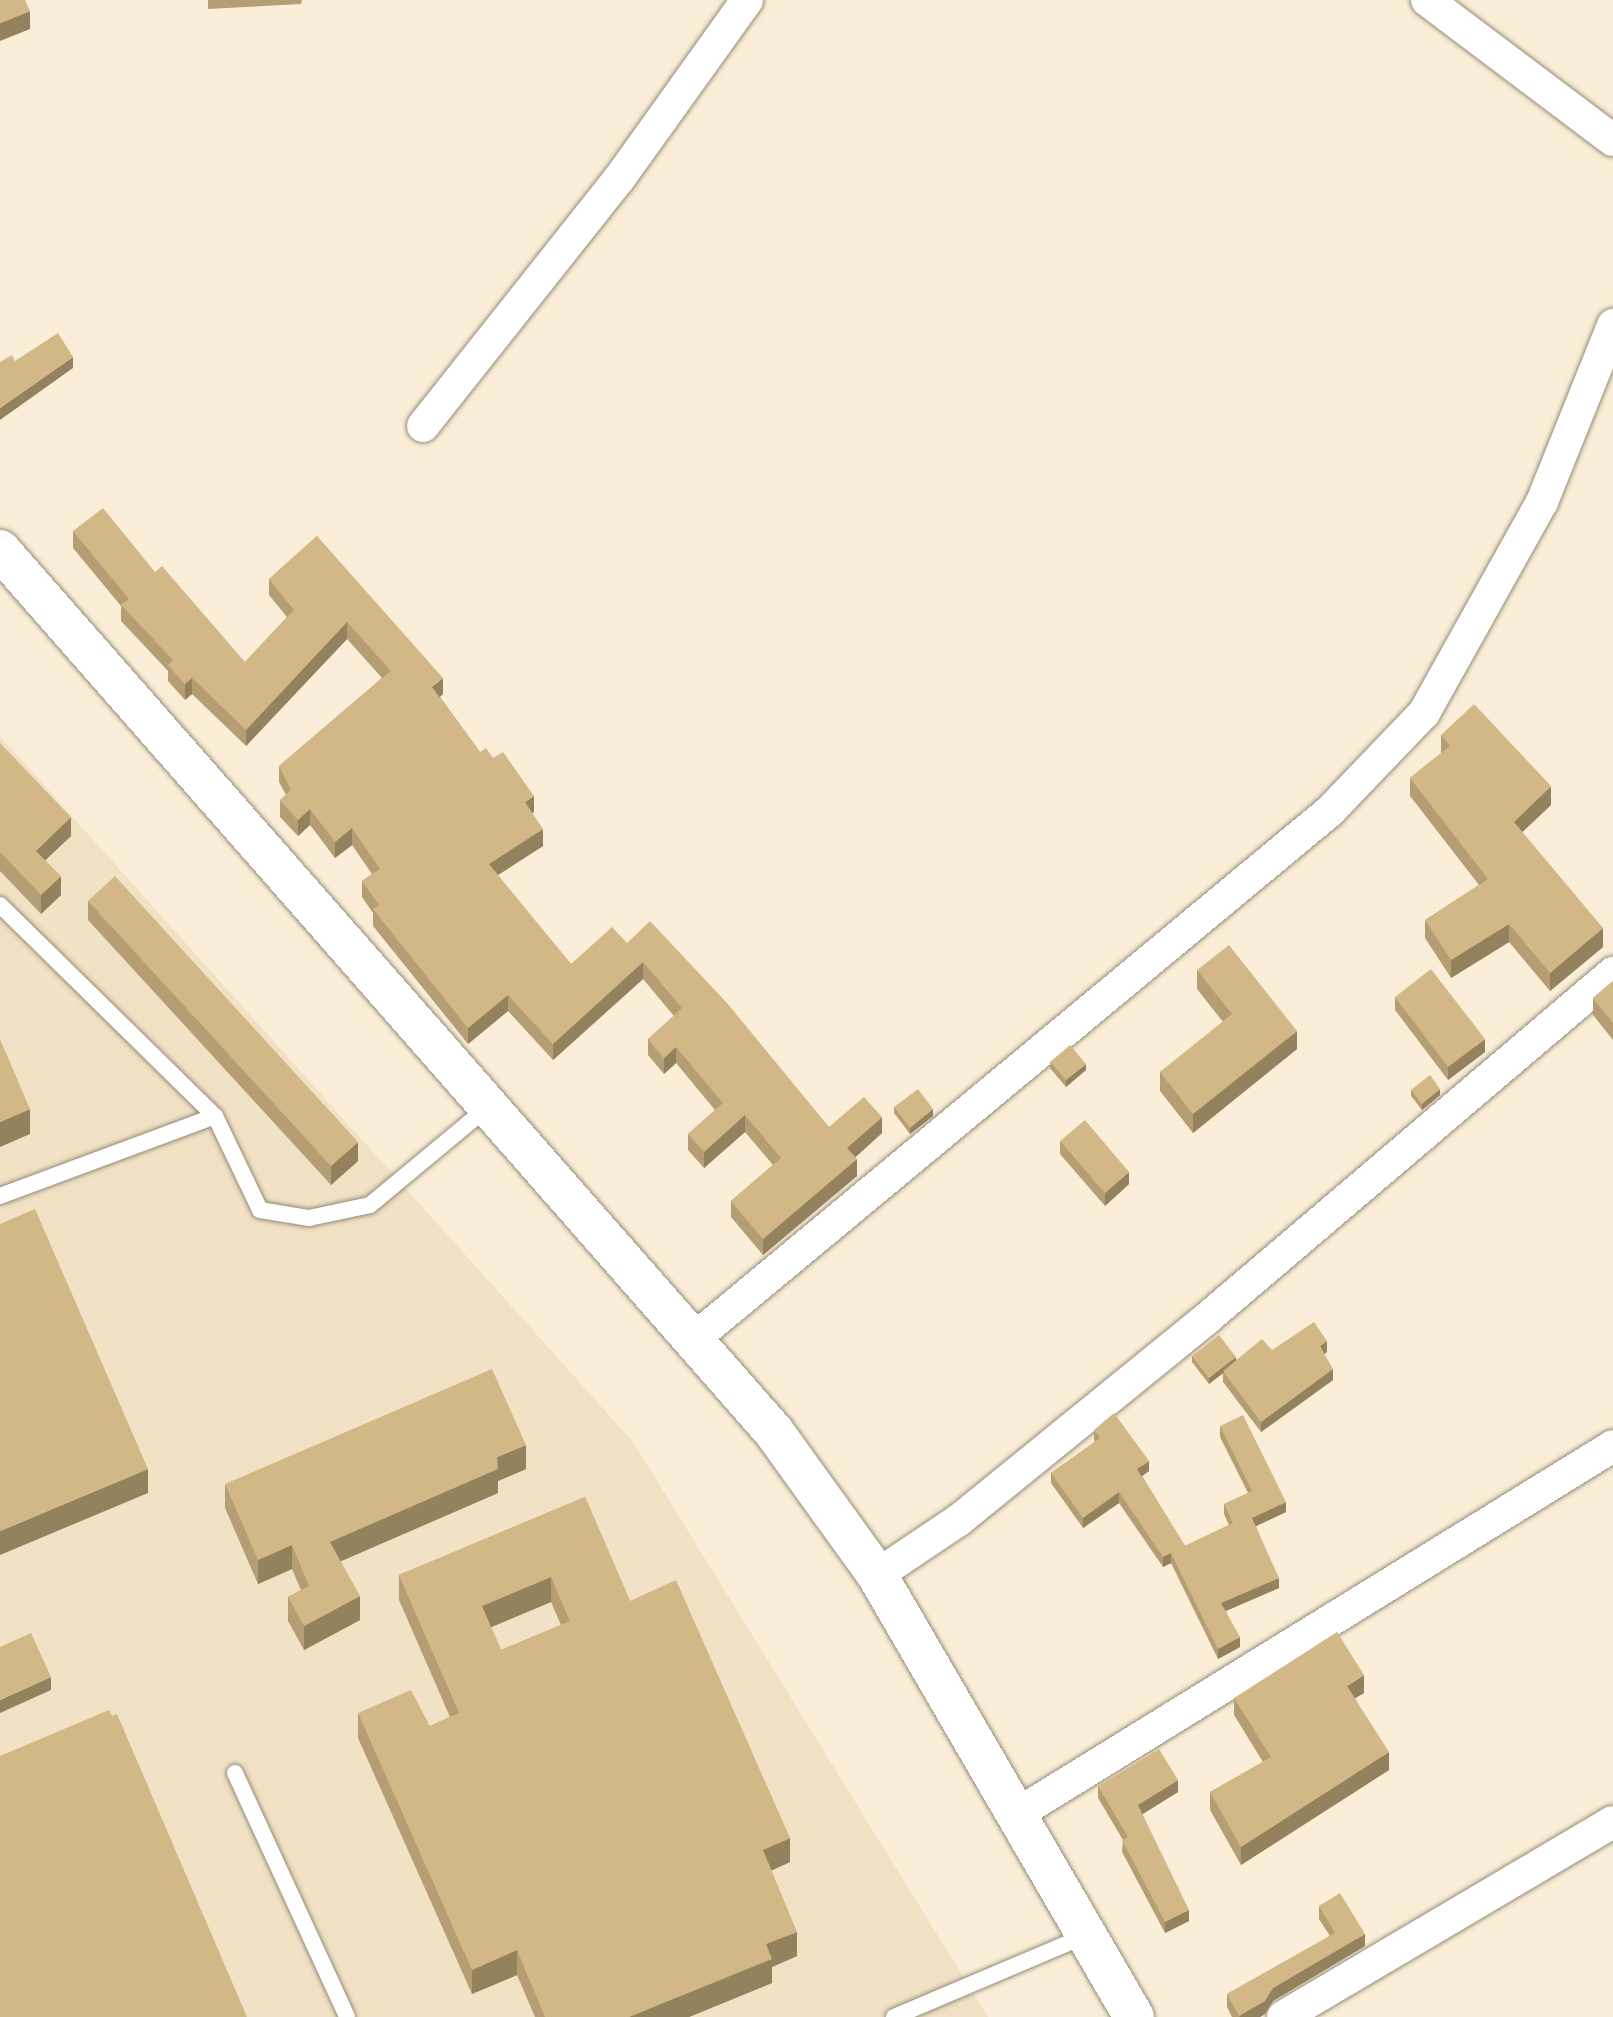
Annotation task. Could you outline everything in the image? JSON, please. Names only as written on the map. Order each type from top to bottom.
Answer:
[{"type":"street","points":[[423,426],[619,179],[747,0]]},
{"type":"street","points":[[1427,0],[1613,140]]},
{"type":"street","points":[[695,1338],[1330,811],[1424,713],[1542,502],[1613,325]]},
{"type":"street","points":[[0,550],[487,1108],[695,1338],[830,1505],[877,1575],[1134,2017]]},
{"type":"street","points":[[877,1575],[959,1520],[1193,1330],[1613,973]]},
{"type":"street","points":[[1017,1814],[1613,1446]]},
{"type":"street","points":[[1283,2017],[1613,1822]]},
{"type":"lane","points":[[0,905],[215,1116],[260,1210],[309,1218],[370,1205],[487,1108]]},
{"type":"lane","points":[[0,1196],[215,1116]]},
{"type":"lane","points":[[235,1773],[347,2017]]},
{"type":"lane","points":[[894,2017],[1085,1936]]},
{"type":"shaded area","points":[[0,736],[633,1442],[988,2017],[0,2017]]},
{"type":"building","points":[[0,0],[25,0],[30,11],[0,23]]},
{"type":"building","points":[[58,333],[73,357],[0,408],[0,362],[12,355],[15,361]]},
{"type":"building","points":[[103,508],[155,572],[162,566],[245,662],[294,610],[269,579],[317,536],[443,678],[432,687],[480,752],[486,748],[493,758],[503,752],[534,796],[525,802],[543,829],[489,864],[571,964],[612,927],[627,943],[650,921],[727,1003],[829,1127],[864,1097],[882,1117],[847,1148],[857,1159],[763,1239],[731,1201],[781,1158],[745,1115],[704,1152],[688,1134],[723,1103],[676,1047],[664,1058],[648,1039],[682,1008],[643,962],[553,1044],[508,995],[468,1028],[373,909],[379,905],[362,881],[380,869],[352,828],[335,842],[310,809],[298,820],[280,800],[291,790],[279,766],[391,671],[347,622],[246,730],[192,678],[185,684],[168,665],[173,660],[121,605],[129,599],[73,531]]},
{"type":"building","points":[[1474,704],[1551,786],[1514,822],[1603,928],[1550,973],[1509,924],[1451,960],[1425,920],[1488,879],[1410,778],[1450,746],[1441,735]]},
{"type":"building","points":[[0,743],[71,817],[36,851],[61,876],[41,895],[0,852]]},
{"type":"building","points":[[115,876],[358,1142],[331,1166],[88,901]]},
{"type":"building","points":[[1229,945],[1297,1031],[1193,1114],[1160,1072],[1232,1014],[1197,970]]},
{"type":"building","points":[[1431,969],[1485,1039],[1448,1067],[1395,997]]},
{"type":"building","points":[[1613,981],[1613,1023],[1593,998]]},
{"type":"building","points":[[0,1039],[30,1109],[0,1122]]},
{"type":"building","points":[[1070,1045],[1086,1064],[1066,1080],[1050,1062]]},
{"type":"building","points":[[1430,1075],[1440,1089],[1422,1104],[1411,1090]]},
{"type":"building","points":[[918,1089],[933,1109],[910,1128],[894,1107]]},
{"type":"building","points":[[1085,1120],[1129,1172],[1105,1193],[1060,1141]]},
{"type":"building","points":[[35,1209],[148,1469],[0,1531],[0,1224]]},
{"type":"building","points":[[1314,1322],[1327,1341],[1320,1346],[1333,1369],[1261,1422],[1223,1371],[1262,1339],[1272,1350]]},
{"type":"building","points":[[1219,1335],[1236,1357],[1209,1378],[1192,1356]]},
{"type":"building","points":[[492,1369],[526,1445],[497,1457],[498,1469],[330,1542],[360,1596],[304,1626],[288,1597],[309,1586],[292,1545],[258,1560],[225,1484]]},
{"type":"building","points":[[1114,1413],[1149,1461],[1137,1469],[1185,1546],[1233,1523],[1224,1504],[1252,1491],[1220,1426],[1243,1415],[1286,1502],[1252,1518],[1279,1578],[1221,1603],[1240,1637],[1218,1649],[1171,1553],[1163,1557],[1119,1492],[1083,1518],[1051,1473],[1100,1438],[1094,1430]]},
{"type":"building","points":[[585,1497],[630,1601],[676,1580],[790,1838],[763,1850],[797,1932],[766,1944],[772,1959],[629,2017],[545,2017],[517,1950],[472,1970],[358,1713],[411,1690],[430,1726],[459,1713],[399,1575]],"holes":[[[551,1577],[570,1621],[501,1650],[482,1606]]]},
{"type":"building","points":[[1337,1632],[1364,1675],[1347,1686],[1389,1752],[1241,1847],[1210,1792],[1271,1757],[1234,1698]]},
{"type":"building","points":[[31,1633],[51,1677],[0,1700],[0,1647]]},
{"type":"building","points":[[109,1710],[112,1716],[117,1714],[247,2017],[0,2017],[0,1756]]},
{"type":"building","points":[[1159,1749],[1178,1780],[1138,1805],[1189,1910],[1165,1922],[1122,1840],[1128,1837],[1098,1786]]},
{"type":"building","points":[[1340,1893],[1365,1934],[1273,1988],[1265,2001],[1239,2016],[1227,1994],[1335,1933],[1319,1906]]}]
